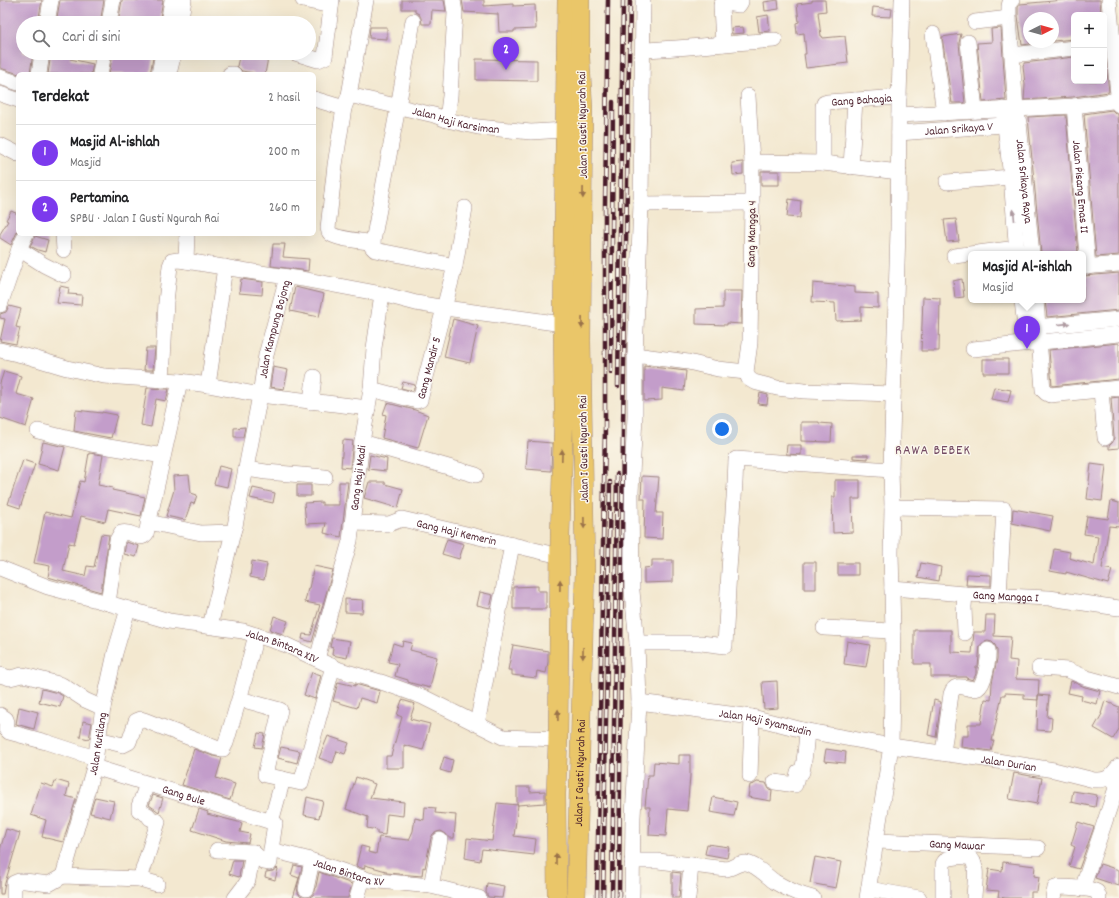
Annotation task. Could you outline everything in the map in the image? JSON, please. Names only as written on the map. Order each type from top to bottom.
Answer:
[{"type":"main road","name":"Jalan I Gusti Ngurah Rai","points":[[567,0],[573,58],[583,107],[581,341],[585,570],[576,898]]},
{"type":"main road","name":"Jalan I Gusti Ngurah Rai","points":[[557,898],[556,794],[560,536],[564,410],[563,324],[565,130],[580,0]]},
{"type":"main road","points":[[560,556],[585,570]]},
{"type":"street","points":[[48,16],[51,0]]},
{"type":"street","points":[[111,16],[114,0]]},
{"type":"street","points":[[172,0],[179,16]]},
{"type":"street","points":[[182,16],[184,0]]},
{"type":"street","points":[[303,0],[332,3],[325,57],[316,59]]},
{"type":"street","points":[[366,0],[335,165],[328,228],[334,236],[373,243]]},
{"type":"street","points":[[446,120],[450,96],[455,13],[453,0]]},
{"type":"street","points":[[632,898],[633,809],[639,702],[637,643],[632,590],[631,493],[636,417],[635,355],[641,204],[643,0]]},
{"type":"street","points":[[723,44],[721,4],[738,5],[741,2],[740,0]]},
{"type":"street","points":[[902,0],[891,470],[893,631],[891,746],[868,894],[919,898]]},
{"type":"street","points":[[1012,0],[1009,6],[1012,55],[1011,117],[1119,100]]},
{"type":"street","points":[[1109,0],[1119,105]]},
{"type":"street","points":[[975,22],[1009,18]]},
{"type":"street","points":[[413,21],[372,247],[375,250],[455,266]]},
{"type":"street","points":[[933,34],[944,113]]},
{"type":"street","points":[[643,50],[684,49],[775,40]]},
{"type":"street","points":[[968,42],[975,111]]},
{"type":"street","points":[[1012,55],[1071,48]]},
{"type":"street","points":[[39,72],[41,60]]},
{"type":"street","points":[[100,72],[103,60]]},
{"type":"street","points":[[159,72],[162,60]]},
{"type":"street","points":[[169,72],[172,60]]},
{"type":"street","points":[[0,77],[16,82]]},
{"type":"street","points":[[0,94],[16,99]]},
{"type":"street","name":"Gang Mangga 4","points":[[746,372],[750,343],[752,203],[752,162],[748,96]]},
{"type":"street","name":"Gang Bahagia","points":[[823,163],[824,103],[899,97]]},
{"type":"street","name":"Jalan Haji Karsiman","points":[[316,99],[398,107],[478,127],[531,132],[565,130]]},
{"type":"street","points":[[851,167],[855,100]]},
{"type":"street","name":"Jalan Pisang Emas II","points":[[1074,106],[1085,251]]},
{"type":"street","name":"Jalan Srikaya V","points":[[899,116],[975,111],[1011,117]]},
{"type":"street","name":"Jalan Srikaya V","points":[[899,134],[1011,117]]},
{"type":"street","name":"Jalan Srikaya Raya","points":[[1011,117],[1011,177],[1017,251]]},
{"type":"street","name":"Jalan Srikaya Raya","points":[[1011,117],[1032,251]]},
{"type":"street","points":[[0,146],[16,153]]},
{"type":"street","points":[[752,162],[823,163],[899,172]]},
{"type":"street","points":[[947,182],[1011,177]]},
{"type":"street","points":[[641,204],[752,203]]},
{"type":"street","points":[[445,308],[455,266],[465,208]]},
{"type":"street","points":[[0,305],[19,249],[25,236]]},
{"type":"street","points":[[63,236],[64,250]]},
{"type":"street","points":[[186,236],[186,261]]},
{"type":"street","points":[[19,249],[64,276]]},
{"type":"street","points":[[954,256],[968,255]]},
{"type":"street","points":[[162,380],[166,302],[170,266],[172,261],[186,261],[287,277]]},
{"type":"street","points":[[1086,267],[1119,264]]},
{"type":"street","points":[[208,385],[225,267]]},
{"type":"street","name":"Jalan Kampung Bojong","points":[[0,350],[67,368],[104,376],[208,385],[260,396],[266,355],[287,277],[382,294],[416,303],[445,308],[563,324]]},
{"type":"street","name":"Gang Haji Madi","points":[[317,659],[350,541],[362,442],[371,389],[374,348],[382,294]]},
{"type":"street","points":[[1023,303],[1032,335],[1043,390],[1046,393],[1050,395],[1119,388]]},
{"type":"street","points":[[1032,335],[1036,303]]},
{"type":"street","name":"Gang Mandir 5","points":[[371,389],[417,401],[420,400],[445,308]]},
{"type":"street","points":[[973,349],[1032,335],[1119,319]]},
{"type":"street","points":[[1032,335],[1119,334]]},
{"type":"street","points":[[635,355],[688,362],[718,369],[746,372],[748,379],[777,388],[804,391],[893,394]]},
{"type":"street","points":[[311,402],[314,377]]},
{"type":"street","points":[[108,603],[119,535],[121,533],[128,532],[142,537],[146,534],[180,382]]},
{"type":"street","points":[[1101,390],[1105,438]]},
{"type":"street","points":[[210,626],[235,526],[260,396],[368,408]]},
{"type":"street","points":[[38,432],[91,444],[163,456]]},
{"type":"street","points":[[362,442],[476,475]]},
{"type":"street","points":[[637,643],[701,643],[725,646],[736,459],[891,470]]},
{"type":"street","points":[[246,469],[325,477]]},
{"type":"street","points":[[892,507],[1004,509],[999,596]]},
{"type":"street","name":"Gang Haji Kemerin","points":[[352,523],[389,524],[402,520],[560,556]]},
{"type":"street","points":[[148,522],[201,533],[233,532]]},
{"type":"street","points":[[477,724],[512,545]]},
{"type":"street","name":"Jalan Bintara XIV","points":[[0,568],[48,587],[169,621],[243,632],[284,644],[340,670],[416,694],[503,737],[558,739]]},
{"type":"street","name":"Gang Mangga I","points":[[892,588],[965,594],[1049,598],[1119,608]]},
{"type":"street","points":[[965,594],[965,633]]},
{"type":"street","name":"Jalan Kutilang","points":[[63,876],[95,763],[98,739],[115,653],[128,609]]},
{"type":"street","points":[[824,628],[893,631]]},
{"type":"street","points":[[98,739],[123,745],[127,744],[136,722],[141,719],[216,748],[223,749],[240,699],[256,635]]},
{"type":"street","points":[[943,753],[952,690],[957,687],[980,687],[988,662],[988,650]]},
{"type":"street","points":[[240,699],[280,710],[265,775],[301,783],[333,666]]},
{"type":"street","points":[[1039,668],[1068,670],[1087,678],[1119,688]]},
{"type":"street","points":[[0,675],[10,678],[22,675],[62,685],[85,700],[104,708]]},
{"type":"street","name":"Jalan Haji Syamsudin","points":[[639,702],[752,717],[807,731],[891,746]]},
{"type":"street","name":"Gang Bule","points":[[0,715],[6,719],[6,729],[9,732],[46,742],[147,784],[273,822]]},
{"type":"street","points":[[750,776],[752,717]]},
{"type":"street","points":[[775,782],[795,786],[798,772],[802,772],[803,768],[807,731]]},
{"type":"street","name":"Jalan Durian","points":[[891,746],[1054,770],[1099,780],[1108,778],[1119,766]]},
{"type":"street","points":[[1082,889],[1115,791],[1119,772]]},
{"type":"street","points":[[217,850],[252,852],[264,862],[270,863],[273,822],[283,779]]},
{"type":"street","points":[[140,879],[158,822],[139,810],[147,784]]},
{"type":"street","points":[[431,886],[440,840]]},
{"type":"street","name":"Gang Mawar","points":[[876,841],[1038,848]]},
{"type":"street","name":"Jalan Bintara XV","points":[[271,850],[312,861],[368,880],[431,886],[479,898]]},
{"type":"street","points":[[235,898],[248,880],[252,852]]},
{"type":"street","points":[[943,898],[943,864],[945,860],[950,858],[968,857],[972,859],[975,865],[974,898]]},
{"type":"street","points":[[306,889],[312,861]]},
{"type":"street","points":[[632,861],[658,862],[726,869],[740,863],[749,863],[776,882],[796,893],[813,898]]},
{"type":"street","points":[[688,898],[691,865]]},
{"type":"street","points":[[14,898],[7,882],[25,881],[49,884],[63,876],[140,879],[157,884]]},
{"type":"street","points":[[358,898],[363,878]]},
{"type":"street","points":[[1053,898],[1054,890],[1057,887],[1096,892],[1099,898]]},
{"type":"building","points":[[0,0],[42,0],[39,16],[16,16],[16,60],[32,60],[30,72],[16,73],[0,68]]},
{"type":"building","points":[[60,0],[104,0],[101,16],[57,16]]},
{"type":"building","points":[[122,0],[163,0],[160,16],[119,16]]},
{"type":"building","points":[[402,0],[444,0],[446,11],[432,10],[431,24],[422,24],[421,18],[419,14],[415,12],[415,9],[402,9]]},
{"type":"building","points":[[462,0],[484,0],[484,6],[513,4],[513,6],[535,5],[536,29],[514,30],[514,32],[499,32],[498,14],[464,12]]},
{"type":"building","points":[[778,0],[779,9],[765,11],[764,2]]},
{"type":"building","points":[[812,0],[825,0],[826,11],[818,12],[821,36],[823,38],[845,36],[848,63],[806,68],[804,33],[797,34],[796,23],[799,22],[797,4],[812,2]]},
{"type":"building","points":[[1064,0],[1100,0],[1101,12],[1071,12],[1071,39],[1059,40],[1059,12],[1023,12],[1022,45],[1018,16],[1018,7],[1020,4]]},
{"type":"building","points":[[873,7],[892,9],[891,17],[872,16]]},
{"type":"building","points":[[768,15],[770,31],[759,32],[757,17]]},
{"type":"building","points":[[370,27],[387,27],[387,39],[369,38]]},
{"type":"building","points":[[743,27],[744,33],[732,34],[731,28]]},
{"type":"building","points":[[1001,28],[1006,100],[983,102],[977,43],[992,42],[991,29]]},
{"type":"building","points":[[961,34],[959,43],[965,103],[952,103],[942,37]]},
{"type":"building","points":[[1071,57],[1071,84],[1107,84],[1107,72],[1109,92],[1073,97],[1024,100],[1024,63]]},
{"type":"building","points":[[476,59],[537,60],[537,81],[476,80]]},
{"type":"building","points":[[50,60],[75,60],[93,64],[91,72],[48,72]]},
{"type":"building","points":[[112,60],[153,60],[150,72],[109,72]]},
{"type":"building","points":[[238,60],[268,60],[265,72],[242,71],[237,66]]},
{"type":"building","points":[[1112,110],[1118,114],[1119,128],[1119,255],[1096,257],[1084,114]]},
{"type":"building","points":[[1066,115],[1078,251],[1041,251],[1028,117]]},
{"type":"building","points":[[743,162],[743,174],[733,175],[732,163]]},
{"type":"building","points":[[761,171],[779,171],[779,185],[761,185]]},
{"type":"building","points":[[789,199],[801,201],[800,218],[787,217]]},
{"type":"building","points":[[11,211],[16,213],[16,234],[11,245],[0,238],[0,234],[8,221],[6,220]]},
{"type":"building","points":[[956,219],[959,241],[947,242],[944,220]]},
{"type":"building","points":[[35,236],[48,240],[45,252],[30,246]]},
{"type":"building","points":[[273,244],[285,244],[283,257],[309,259],[308,271],[271,266]]},
{"type":"building","points":[[1119,273],[1119,310],[1047,317],[1045,303],[1086,303],[1086,276]]},
{"type":"building","points":[[241,279],[263,282],[262,295],[239,293]]},
{"type":"building","points":[[962,279],[964,297],[955,298],[953,281]]},
{"type":"building","points":[[813,283],[855,287],[855,293],[878,294],[878,308],[861,307],[861,320],[836,321],[835,303],[812,302]]},
{"type":"building","points":[[60,286],[69,288],[68,294],[82,295],[81,305],[57,303]]},
{"type":"building","points":[[295,287],[324,294],[319,317],[290,311]]},
{"type":"building","points":[[723,291],[742,291],[741,324],[696,324],[696,309],[723,308]]},
{"type":"building","points":[[923,297],[940,298],[939,351],[921,351]]},
{"type":"building","points":[[9,306],[21,309],[16,327],[20,328],[16,344],[0,341],[5,319],[0,318],[0,314],[6,312]]},
{"type":"building","points":[[453,319],[478,326],[470,363],[444,357]]},
{"type":"building","points":[[1119,343],[1119,379],[1052,386],[1049,350]]},
{"type":"building","points":[[146,348],[155,348],[153,370],[144,370]]},
{"type":"building","points":[[983,359],[1008,359],[1008,373],[983,373]]},
{"type":"building","points":[[644,366],[686,371],[684,391],[662,388],[662,400],[644,401]]},
{"type":"building","points":[[273,367],[288,370],[284,389],[270,387]]},
{"type":"building","points":[[4,371],[21,376],[16,394],[34,399],[26,427],[0,418],[0,383]]},
{"type":"building","points":[[403,382],[415,385],[413,391],[401,388]]},
{"type":"building","points":[[994,387],[1011,390],[1008,402],[991,399]]},
{"type":"building","points":[[147,388],[169,389],[166,401],[156,399],[151,427],[141,425]]},
{"type":"building","points":[[760,393],[768,395],[767,405],[758,404]]},
{"type":"building","points":[[1119,397],[1119,448],[1109,449],[1114,437],[1111,398]]},
{"type":"building","points":[[387,403],[428,415],[418,448],[382,438],[386,415],[383,414]]},
{"type":"building","points":[[76,410],[117,415],[111,438],[74,431]]},
{"type":"building","points":[[801,422],[832,424],[831,442],[801,441]]},
{"type":"building","points":[[245,427],[243,437],[234,437],[234,428]]},
{"type":"building","points":[[343,440],[353,441],[350,468],[341,467]]},
{"type":"building","points":[[528,441],[552,443],[551,471],[526,469]]},
{"type":"building","points":[[43,442],[65,447],[59,470],[38,464]]},
{"type":"building","points":[[787,445],[801,445],[801,455],[786,454]]},
{"type":"building","points":[[89,453],[103,455],[98,485],[113,488],[112,490],[145,497],[141,516],[108,509],[105,522],[81,516],[74,544],[69,543],[63,571],[85,576],[87,566],[94,567],[101,534],[109,535],[101,592],[48,577],[50,566],[34,563],[45,512],[71,518],[80,481],[84,482]]},
{"type":"building","points":[[370,455],[387,459],[386,471],[368,469]]},
{"type":"building","points":[[853,455],[868,455],[868,459],[853,458]]},
{"type":"building","points":[[23,460],[35,464],[20,508],[8,504]]},
{"type":"building","points":[[1091,464],[1106,466],[1102,501],[1087,499]]},
{"type":"building","points":[[219,466],[231,469],[227,487],[214,484]]},
{"type":"building","points":[[189,475],[191,493],[197,495],[194,504],[191,503],[185,520],[166,516],[174,490],[173,476]]},
{"type":"building","points":[[642,476],[659,477],[656,513],[663,513],[662,539],[644,538],[645,499],[641,499]]},
{"type":"building","points":[[835,480],[860,480],[860,499],[852,499],[853,532],[833,533],[832,497],[835,497]]},
{"type":"building","points":[[339,482],[348,482],[341,537],[324,533],[326,523],[306,524],[304,503],[322,502],[322,505],[339,505]]},
{"type":"building","points":[[369,482],[385,482],[385,484],[403,489],[398,508],[364,498]]},
{"type":"building","points":[[297,485],[311,485],[311,496],[297,496]]},
{"type":"building","points":[[253,488],[275,493],[273,503],[250,498]]},
{"type":"building","points":[[1111,501],[1119,503],[1119,527],[1109,526],[1102,568],[1112,570],[1108,584],[1066,572],[1066,574],[1050,571],[1054,549],[1070,552],[1069,558],[1094,565],[1098,536],[1084,534],[1087,516],[1108,519]]},
{"type":"building","points":[[1013,509],[1053,516],[1050,531],[1012,523]]},
{"type":"building","points":[[447,539],[464,544],[459,559],[442,554]]},
{"type":"building","points":[[126,542],[139,546],[136,557],[124,554]]},
{"type":"building","points":[[652,560],[673,560],[673,582],[644,583],[644,568],[652,567]]},
{"type":"building","points":[[252,561],[267,564],[264,580],[250,577]]},
{"type":"building","points":[[804,562],[816,562],[816,589],[804,589]]},
{"type":"building","points":[[838,563],[858,563],[858,575],[838,575]]},
{"type":"building","points":[[921,563],[941,567],[939,581],[918,577]]},
{"type":"building","points":[[314,566],[333,570],[312,642],[302,639],[303,634],[311,635],[320,605],[305,602]]},
{"type":"building","points":[[967,574],[991,575],[991,586],[966,585]]},
{"type":"building","points":[[538,586],[538,591],[546,591],[546,609],[513,609],[513,587]]},
{"type":"building","points":[[480,592],[493,595],[490,608],[477,605]]},
{"type":"building","points":[[345,599],[363,600],[362,613],[345,612]]},
{"type":"building","points":[[986,615],[995,615],[994,636],[1011,637],[1009,660],[1017,661],[1016,679],[1039,680],[1038,700],[1024,699],[1024,694],[1005,693],[1005,695],[1002,695],[991,751],[961,747],[962,736],[968,736],[968,724],[981,724],[985,699],[991,700],[992,683],[997,659],[997,650],[995,645],[988,641],[980,645],[978,667],[976,667],[976,674],[973,680],[966,677],[931,677],[931,664],[914,664],[914,630],[951,630],[951,652],[972,653],[974,632],[985,632]]},
{"type":"building","points":[[274,616],[288,621],[283,634],[270,630]]},
{"type":"building","points":[[332,638],[350,641],[347,658],[332,655],[333,648],[330,647]]},
{"type":"building","points":[[403,641],[412,643],[410,650],[437,657],[430,688],[408,682],[408,680],[395,676],[398,664],[388,662],[393,643],[402,646]]},
{"type":"building","points":[[847,641],[870,645],[866,667],[844,664]]},
{"type":"building","points":[[513,645],[548,651],[546,673],[537,671],[536,678],[512,675],[512,670],[508,670]]},
{"type":"building","points":[[312,672],[321,675],[315,699],[304,695]]},
{"type":"building","points":[[777,681],[778,708],[764,709],[762,682]]},
{"type":"building","points":[[1071,681],[1100,691],[1097,704],[1081,700],[1082,696],[1068,693]]},
{"type":"building","points":[[338,682],[355,686],[355,684],[380,691],[377,703],[360,698],[357,708],[333,701]]},
{"type":"building","points":[[42,689],[58,693],[63,696],[60,707],[39,702]]},
{"type":"building","points":[[1038,695],[1049,696],[1047,717],[1052,718],[1051,731],[1037,730]]},
{"type":"building","points":[[402,700],[415,704],[410,719],[430,724],[423,750],[404,745],[404,768],[386,768],[386,756],[391,756],[402,717],[397,715]]},
{"type":"building","points":[[934,700],[941,702],[936,737],[928,735]]},
{"type":"building","points":[[1105,701],[1119,707],[1119,729],[1113,739],[1094,728],[1102,714]]},
{"type":"building","points":[[19,707],[38,712],[34,729],[16,724]]},
{"type":"building","points":[[83,721],[92,723],[89,739],[80,737]]},
{"type":"building","points":[[258,733],[265,734],[262,748],[255,747]]},
{"type":"building","points":[[328,736],[349,743],[345,754],[337,751],[333,763],[319,758]]},
{"type":"building","points":[[281,747],[300,751],[297,763],[278,758]]},
{"type":"building","points":[[194,749],[222,758],[216,778],[235,784],[230,800],[182,785]]},
{"type":"building","points":[[826,749],[846,752],[845,763],[824,761]]},
{"type":"building","points":[[679,755],[690,755],[687,811],[668,809],[666,836],[649,835],[650,807],[645,807],[648,775],[653,775],[654,762],[679,764]]},
{"type":"building","points":[[444,757],[453,760],[450,773],[440,770]]},
{"type":"building","points":[[1014,773],[1042,778],[1037,804],[1009,799]]},
{"type":"building","points":[[356,777],[375,784],[370,798],[404,802],[403,816],[387,814],[385,835],[377,834],[377,830],[367,828],[368,817],[346,809]]},
{"type":"building","points":[[56,780],[69,784],[66,796],[76,799],[63,842],[42,837],[46,820],[31,815],[41,783],[53,787]]},
{"type":"building","points":[[757,782],[766,783],[769,789],[772,790],[771,801],[748,797],[750,785]]},
{"type":"building","points":[[517,787],[530,787],[530,792],[545,791],[545,803],[517,805]]},
{"type":"building","points":[[1073,791],[1097,795],[1095,807],[1071,802]]},
{"type":"building","points":[[153,795],[163,798],[159,812],[149,805]]},
{"type":"building","points":[[95,797],[114,801],[110,818],[90,813]]},
{"type":"building","points":[[307,797],[323,801],[319,818],[304,815]]},
{"type":"building","points":[[713,797],[737,802],[734,816],[710,812]]},
{"type":"building","points":[[497,803],[518,805],[514,836],[536,839],[534,855],[482,849],[480,861],[465,858],[467,838],[492,841]]},
{"type":"building","points":[[425,807],[436,808],[435,813],[456,815],[454,838],[449,838],[441,831],[433,834],[425,868],[423,867],[422,876],[386,873],[386,871],[365,865],[364,869],[356,866],[361,846],[369,848],[368,852],[376,854],[379,837],[409,840],[413,831],[415,818],[424,820]]},
{"type":"building","points":[[199,809],[208,812],[207,814],[242,823],[240,832],[250,834],[248,843],[226,841],[192,830]]},
{"type":"building","points":[[1078,822],[1094,827],[1079,869],[1069,866],[1075,847],[1071,845]]},
{"type":"building","points":[[6,829],[20,833],[3,894],[0,894],[0,850]]},
{"type":"building","points":[[707,844],[729,847],[727,858],[705,854]]},
{"type":"building","points":[[815,857],[841,862],[836,888],[810,883]]},
{"type":"building","points":[[233,860],[242,860],[239,877],[229,874]]},
{"type":"building","points":[[1003,862],[1035,866],[1034,876],[1039,877],[1037,892],[1031,892],[1031,898],[998,897],[999,891],[986,890],[989,869],[1002,871]]},
{"type":"building","points":[[1100,864],[1119,870],[1119,886],[1095,878]]},
{"type":"building","points":[[294,865],[302,867],[297,888],[300,896],[304,898],[293,898],[299,878],[291,875]]},
{"type":"building","points":[[277,868],[275,880],[265,877],[266,872],[273,871]]},
{"type":"building","points":[[319,872],[352,884],[348,898],[308,898],[313,895],[315,891]]},
{"type":"building","points":[[672,872],[681,873],[679,898],[672,898]]},
{"type":"building","points":[[487,883],[504,886],[502,898],[488,897],[486,892]]},
{"type":"railway","points":[[597,898],[605,427],[605,204],[608,0]]},
{"type":"railway","points":[[618,386],[623,0]]},
{"type":"railway","points":[[619,898],[623,426],[630,0]]},
{"type":"railway","points":[[611,372],[613,102]]},
{"type":"railway","points":[[612,898],[617,474]]},
{"type":"railway","points":[[603,898],[610,482]]},
{"type":"place","name":"Pertamina","points":[[506,70]]},
{"type":"place","name":"Masjid Al-ishlah","points":[[1027,349]]},
{"type":"district","name":"RAWA BEBEK","points":[[933,449]]}]
